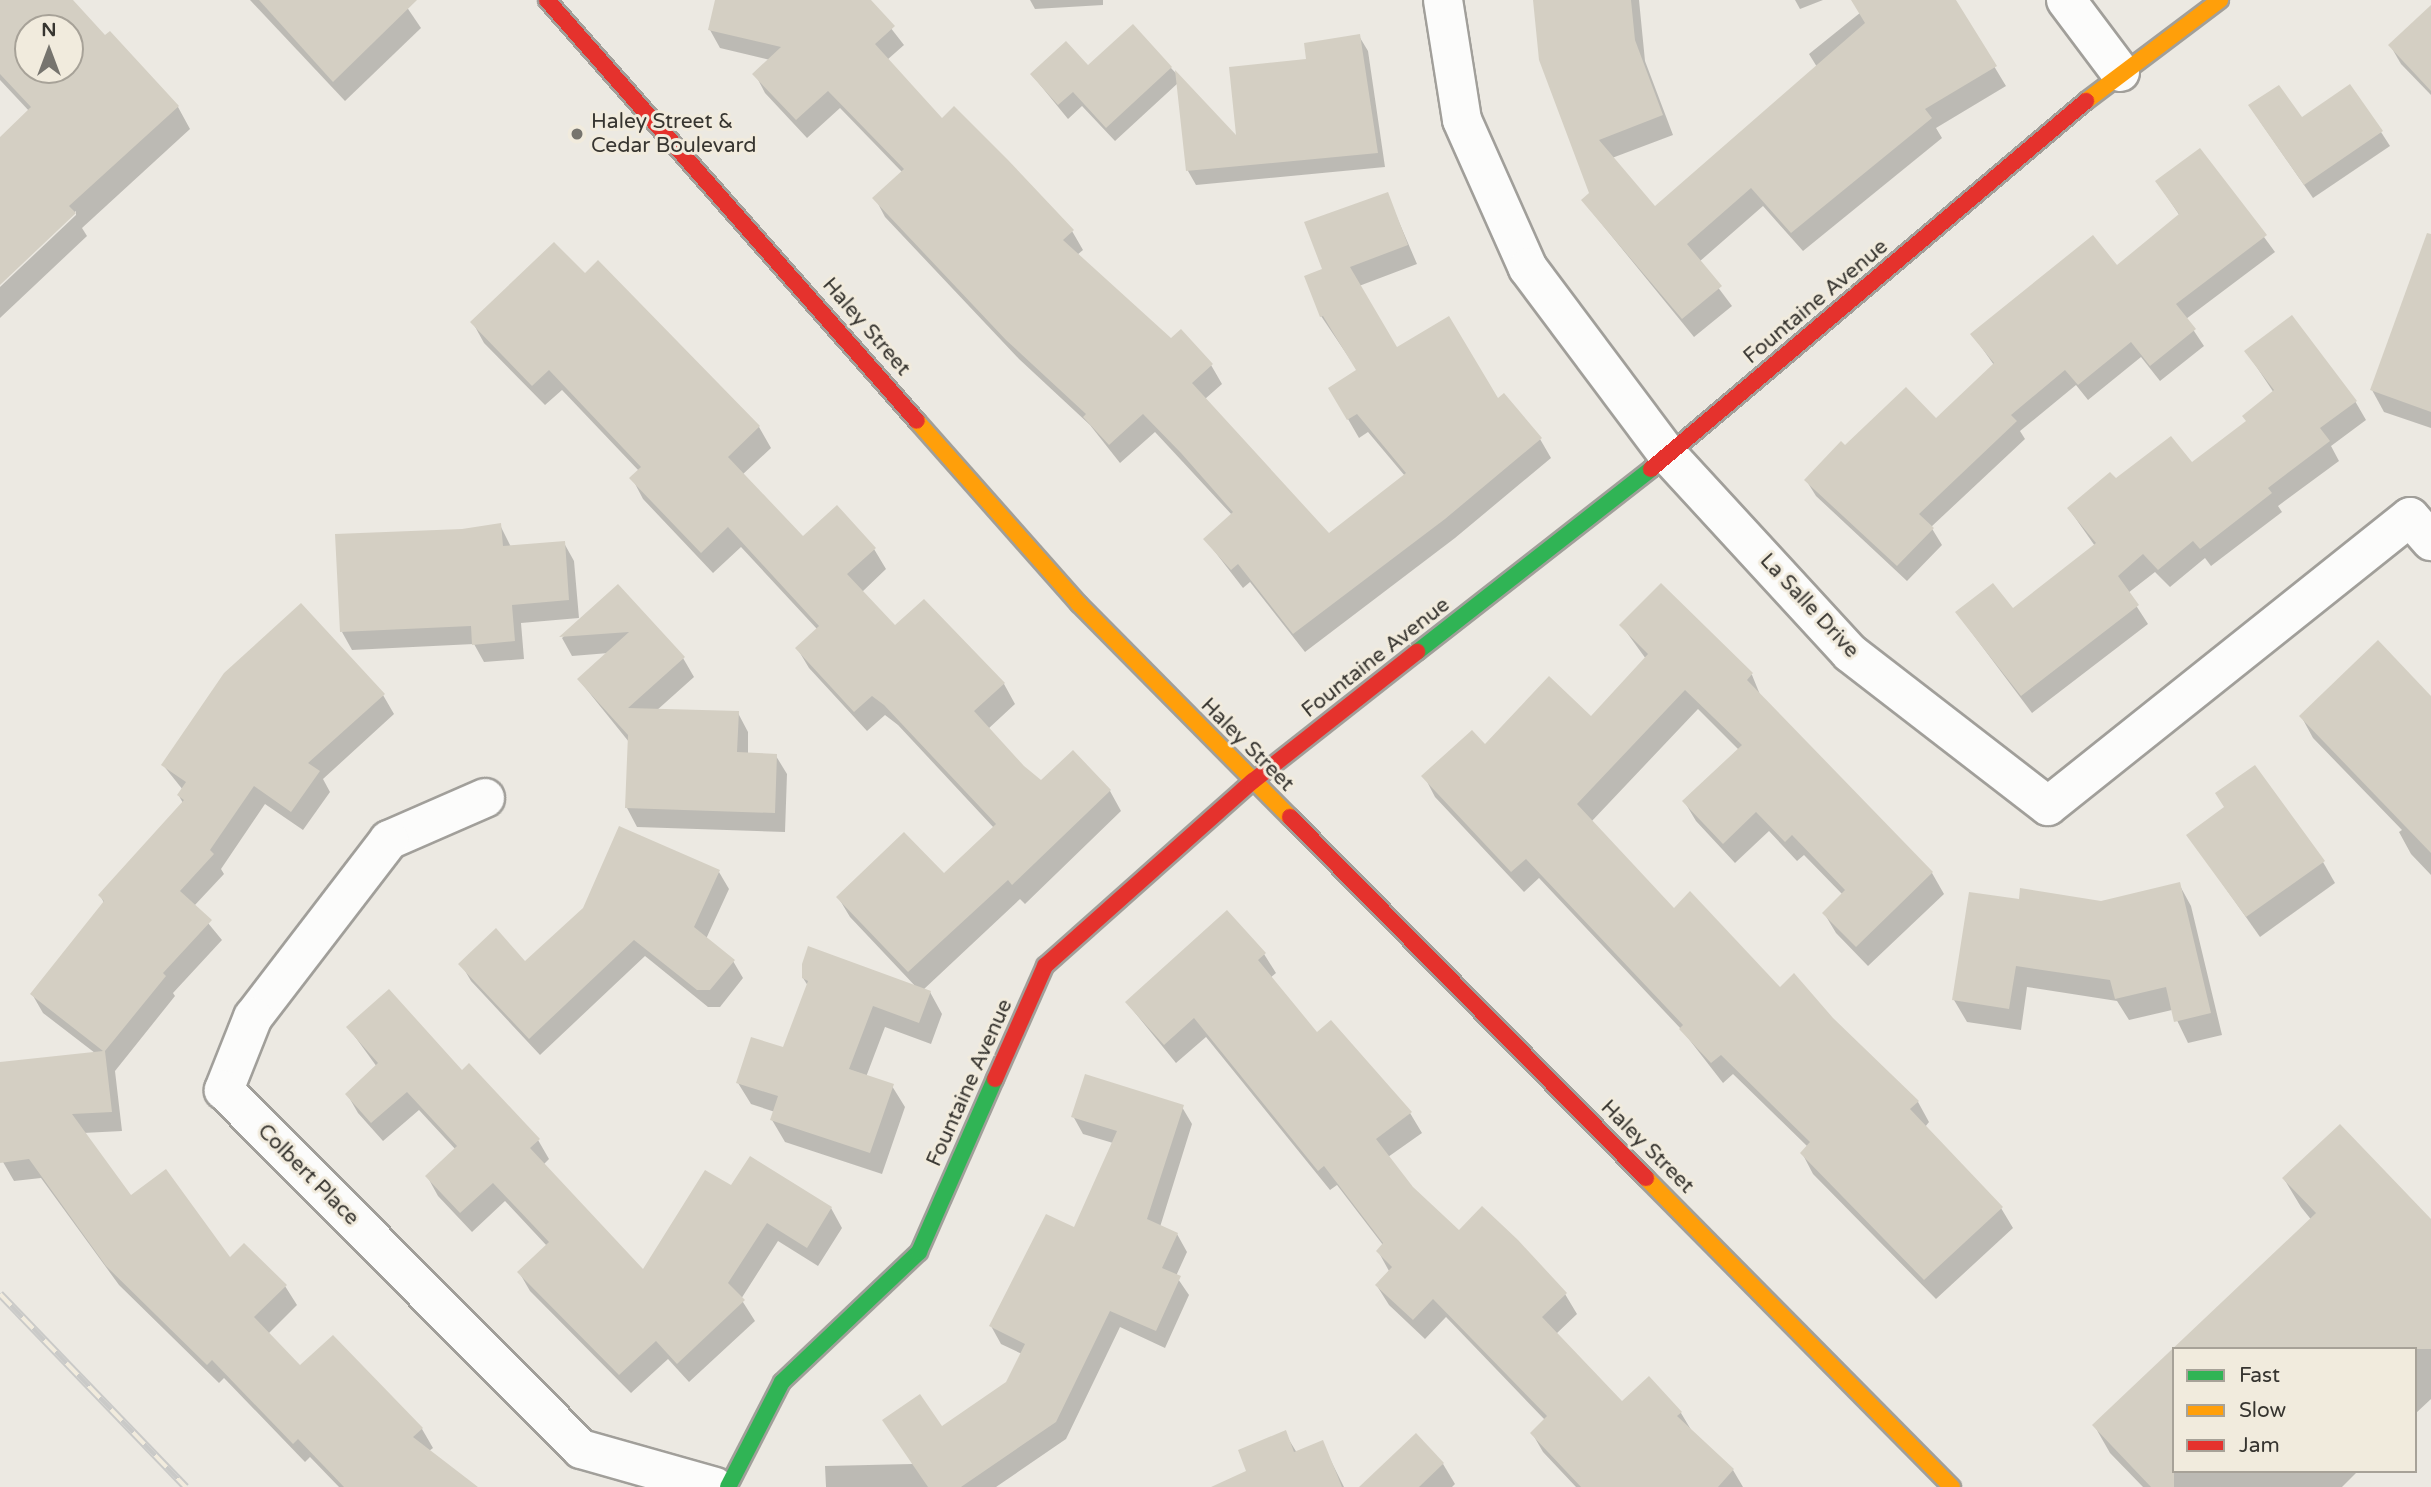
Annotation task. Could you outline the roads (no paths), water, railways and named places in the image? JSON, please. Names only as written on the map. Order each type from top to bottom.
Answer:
[{"type":"street","name":"Haley Street","points":[[547,0],[1079,604],[1952,1487]]},
{"type":"street","name":"La Salle Drive","points":[[1443,0],[1461,120],[1528,268],[1668,455],[1850,653],[2048,806],[2410,517],[2431,541]]},
{"type":"street","points":[[2066,0],[2120,72]]},
{"type":"street","name":"Fountaine Avenue","points":[[728,1487],[782,1382],[919,1252],[1045,966],[1253,781],[1668,455],[2120,72],[2220,0]]},
{"type":"street","name":"Colbert Place","points":[[485,798],[389,840],[253,1017],[224,1090],[581,1449],[715,1487]]},
{"type":"railway","points":[[0,1294],[186,1487]]},
{"type":"place","name":"Haley Street & Cedar Boulevard","points":[[577,134]]}]
